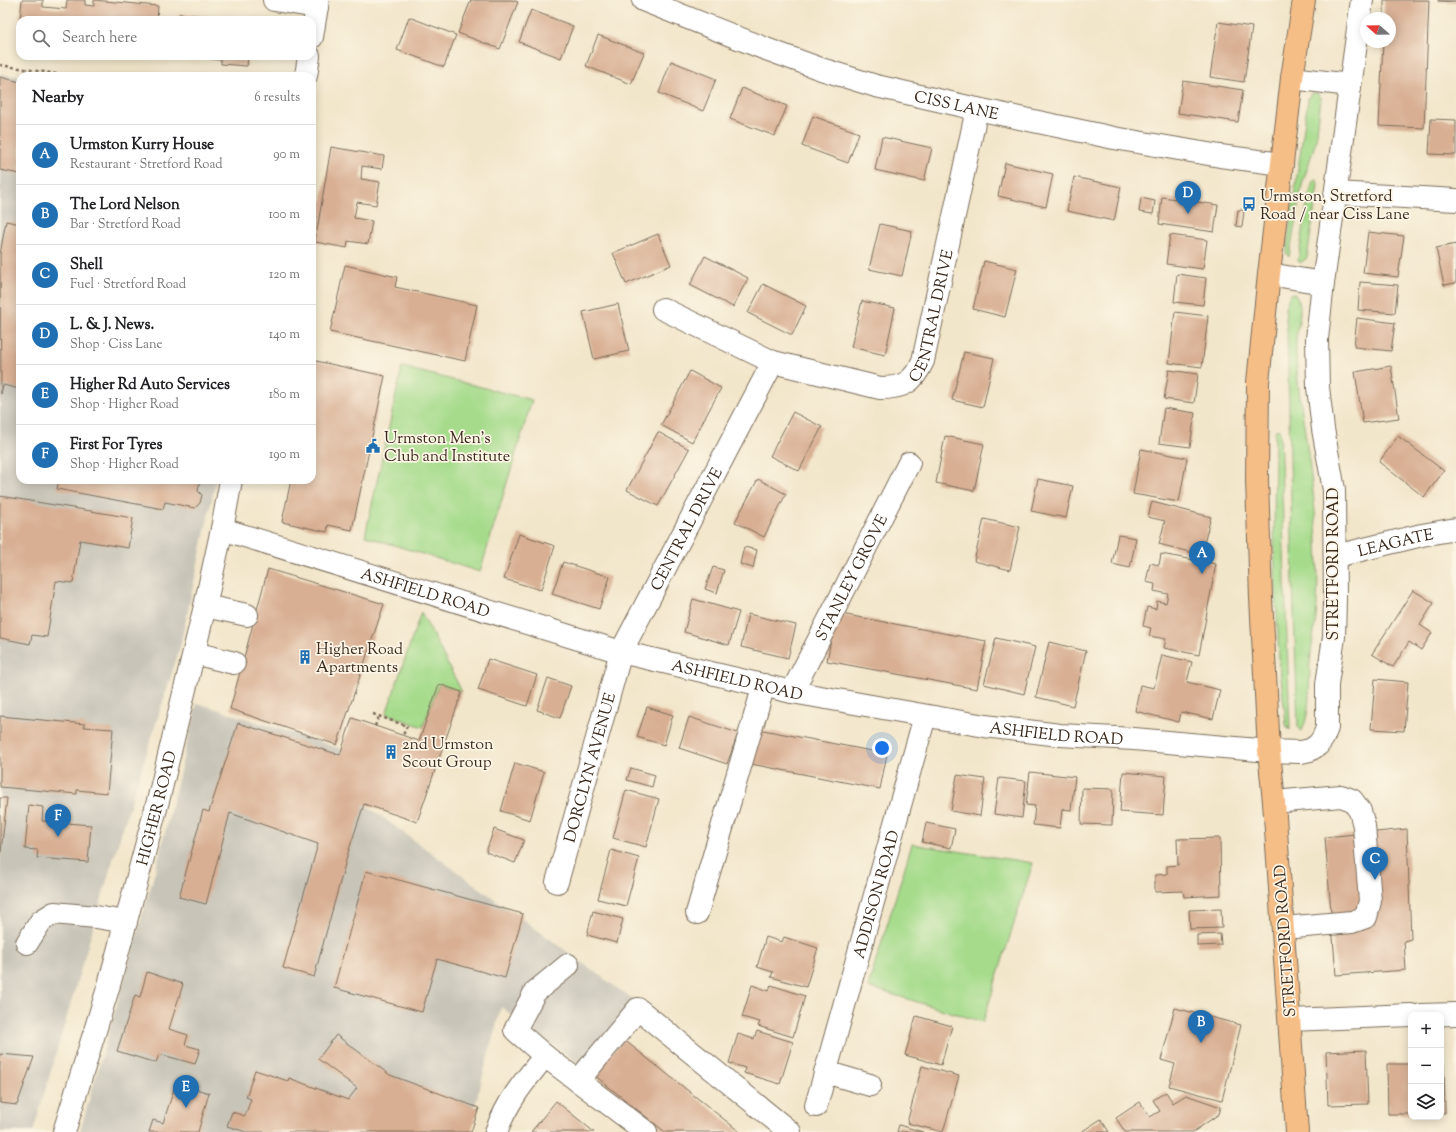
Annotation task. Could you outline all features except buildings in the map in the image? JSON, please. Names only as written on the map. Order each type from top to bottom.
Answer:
[{"type":"main road","name":"STRETFORD ROAD","points":[[1298,1132],[1269,751],[1261,598],[1257,480],[1258,382],[1292,78],[1304,0]]},
{"type":"street","points":[[274,0],[317,3],[315,16]]},
{"type":"street","name":"CISS LANE","points":[[643,0],[683,7],[766,49],[821,69],[876,86],[977,109],[1150,144],[1282,164]]},
{"type":"street","name":"STRETFORD ROAD","points":[[1269,751],[1301,752],[1310,750],[1318,745],[1327,728],[1327,684],[1334,637],[1336,556],[1334,490],[1323,429],[1318,387],[1318,338],[1323,283],[1362,0]]},
{"type":"street","points":[[307,72],[308,60]]},
{"type":"street","points":[[1292,78],[1350,85]]},
{"type":"street","name":"CENTRAL DRIVE","points":[[663,309],[773,362],[880,388],[894,388],[907,382],[917,374],[923,362],[977,109]]},
{"type":"street","points":[[1336,193],[1456,200]]},
{"type":"street","points":[[1269,274],[1323,283]]},
{"type":"street","name":"CENTRAL DRIVE","points":[[621,652],[773,362]]},
{"type":"street","name":"STANLEY GROVE","points":[[792,692],[909,463]]},
{"type":"street","name":"HIGHER ROAD","points":[[64,1132],[109,985],[159,797],[205,606],[231,484]]},
{"type":"street","name":"ASHFIELD ROAD","points":[[222,529],[621,652],[792,692],[986,726],[1060,735],[1134,739],[1269,751]]},
{"type":"street","name":"LEAGATE","points":[[1336,556],[1422,535],[1456,529]]},
{"type":"street","points":[[205,606],[247,615]]},
{"type":"street","name":"DORCLYN AVENUE","points":[[557,882],[621,652]]},
{"type":"street","points":[[194,653],[234,663]]},
{"type":"street","points":[[697,913],[764,685]]},
{"type":"street","name":"ADDISON ROAD","points":[[816,1106],[925,716]]},
{"type":"street","points":[[1274,802],[1341,796],[1352,800],[1360,811],[1364,826],[1370,901],[1366,917],[1352,922],[1283,928]]},
{"type":"street","points":[[27,943],[42,921],[54,913],[96,917],[126,922]]},
{"type":"street","points":[[568,964],[535,992],[515,1030],[545,1056],[646,1132]]},
{"type":"street","points":[[578,1081],[638,1009],[790,1132]]},
{"type":"street","points":[[1444,1014],[1456,1014]]},
{"type":"street","points":[[1290,1020],[1408,1015]]},
{"type":"street","points":[[496,1132],[502,1115],[510,1101],[545,1056]]},
{"type":"street","points":[[825,1072],[870,1085]]},
{"type":"path","points":[[0,65],[44,72]]},
{"type":"path","points":[[373,714],[407,726],[403,735]]},
{"type":"path","points":[[375,726],[379,716]]},
{"type":"shaded area","points":[[0,74],[16,76],[16,484],[215,484],[180,647],[112,863],[33,1132],[0,1132]]},
{"type":"shaded area","points":[[197,703],[342,749],[327,792],[364,804],[635,1001],[581,1065],[501,1007],[468,1132],[80,1132],[157,865]]},
{"type":"green space","points":[[1311,93],[1318,93],[1321,98],[1316,141],[1302,185],[1289,257],[1286,253],[1308,99]]},
{"type":"green space","points":[[1316,178],[1318,185],[1307,258],[1300,263],[1298,261],[1308,200],[1313,181]]},
{"type":"green space","points":[[1293,293],[1297,297],[1300,308],[1296,353],[1299,390],[1312,484],[1318,573],[1316,618],[1310,657],[1308,708],[1301,731],[1298,727],[1287,331],[1285,307],[1290,295]]},
{"type":"green space","points":[[402,367],[532,400],[480,572],[365,536]]},
{"type":"green space","points":[[1277,429],[1280,431],[1290,730],[1286,724],[1279,659],[1274,549],[1275,431]]},
{"type":"green space","points":[[421,612],[462,692],[439,684],[423,727],[386,714]]},
{"type":"green space","points":[[912,844],[1033,863],[983,1022],[868,987]]},
{"type":"place","name":"Urmston, Stretford Road / near Ciss Lane","points":[[1249,204]]},
{"type":"place","name":"L. & J. News.","points":[[1188,214]]},
{"type":"place","name":"Urmston Men's Club and Institute","points":[[373,446]]},
{"type":"place","name":"Urmston Kurry House","points":[[1202,574]]},
{"type":"place","name":"Higher Road Apartments","points":[[305,657]]},
{"type":"place","name":"2nd Urmston Scout Group","points":[[391,752]]},
{"type":"place","name":"First For Tyres","points":[[58,837]]},
{"type":"place","name":"Shell","points":[[1375,880]]},
{"type":"place","name":"The Lord Nelson","points":[[1201,1043]]},
{"type":"place","name":"Higher Rd Auto Services","points":[[186,1108]]}]
